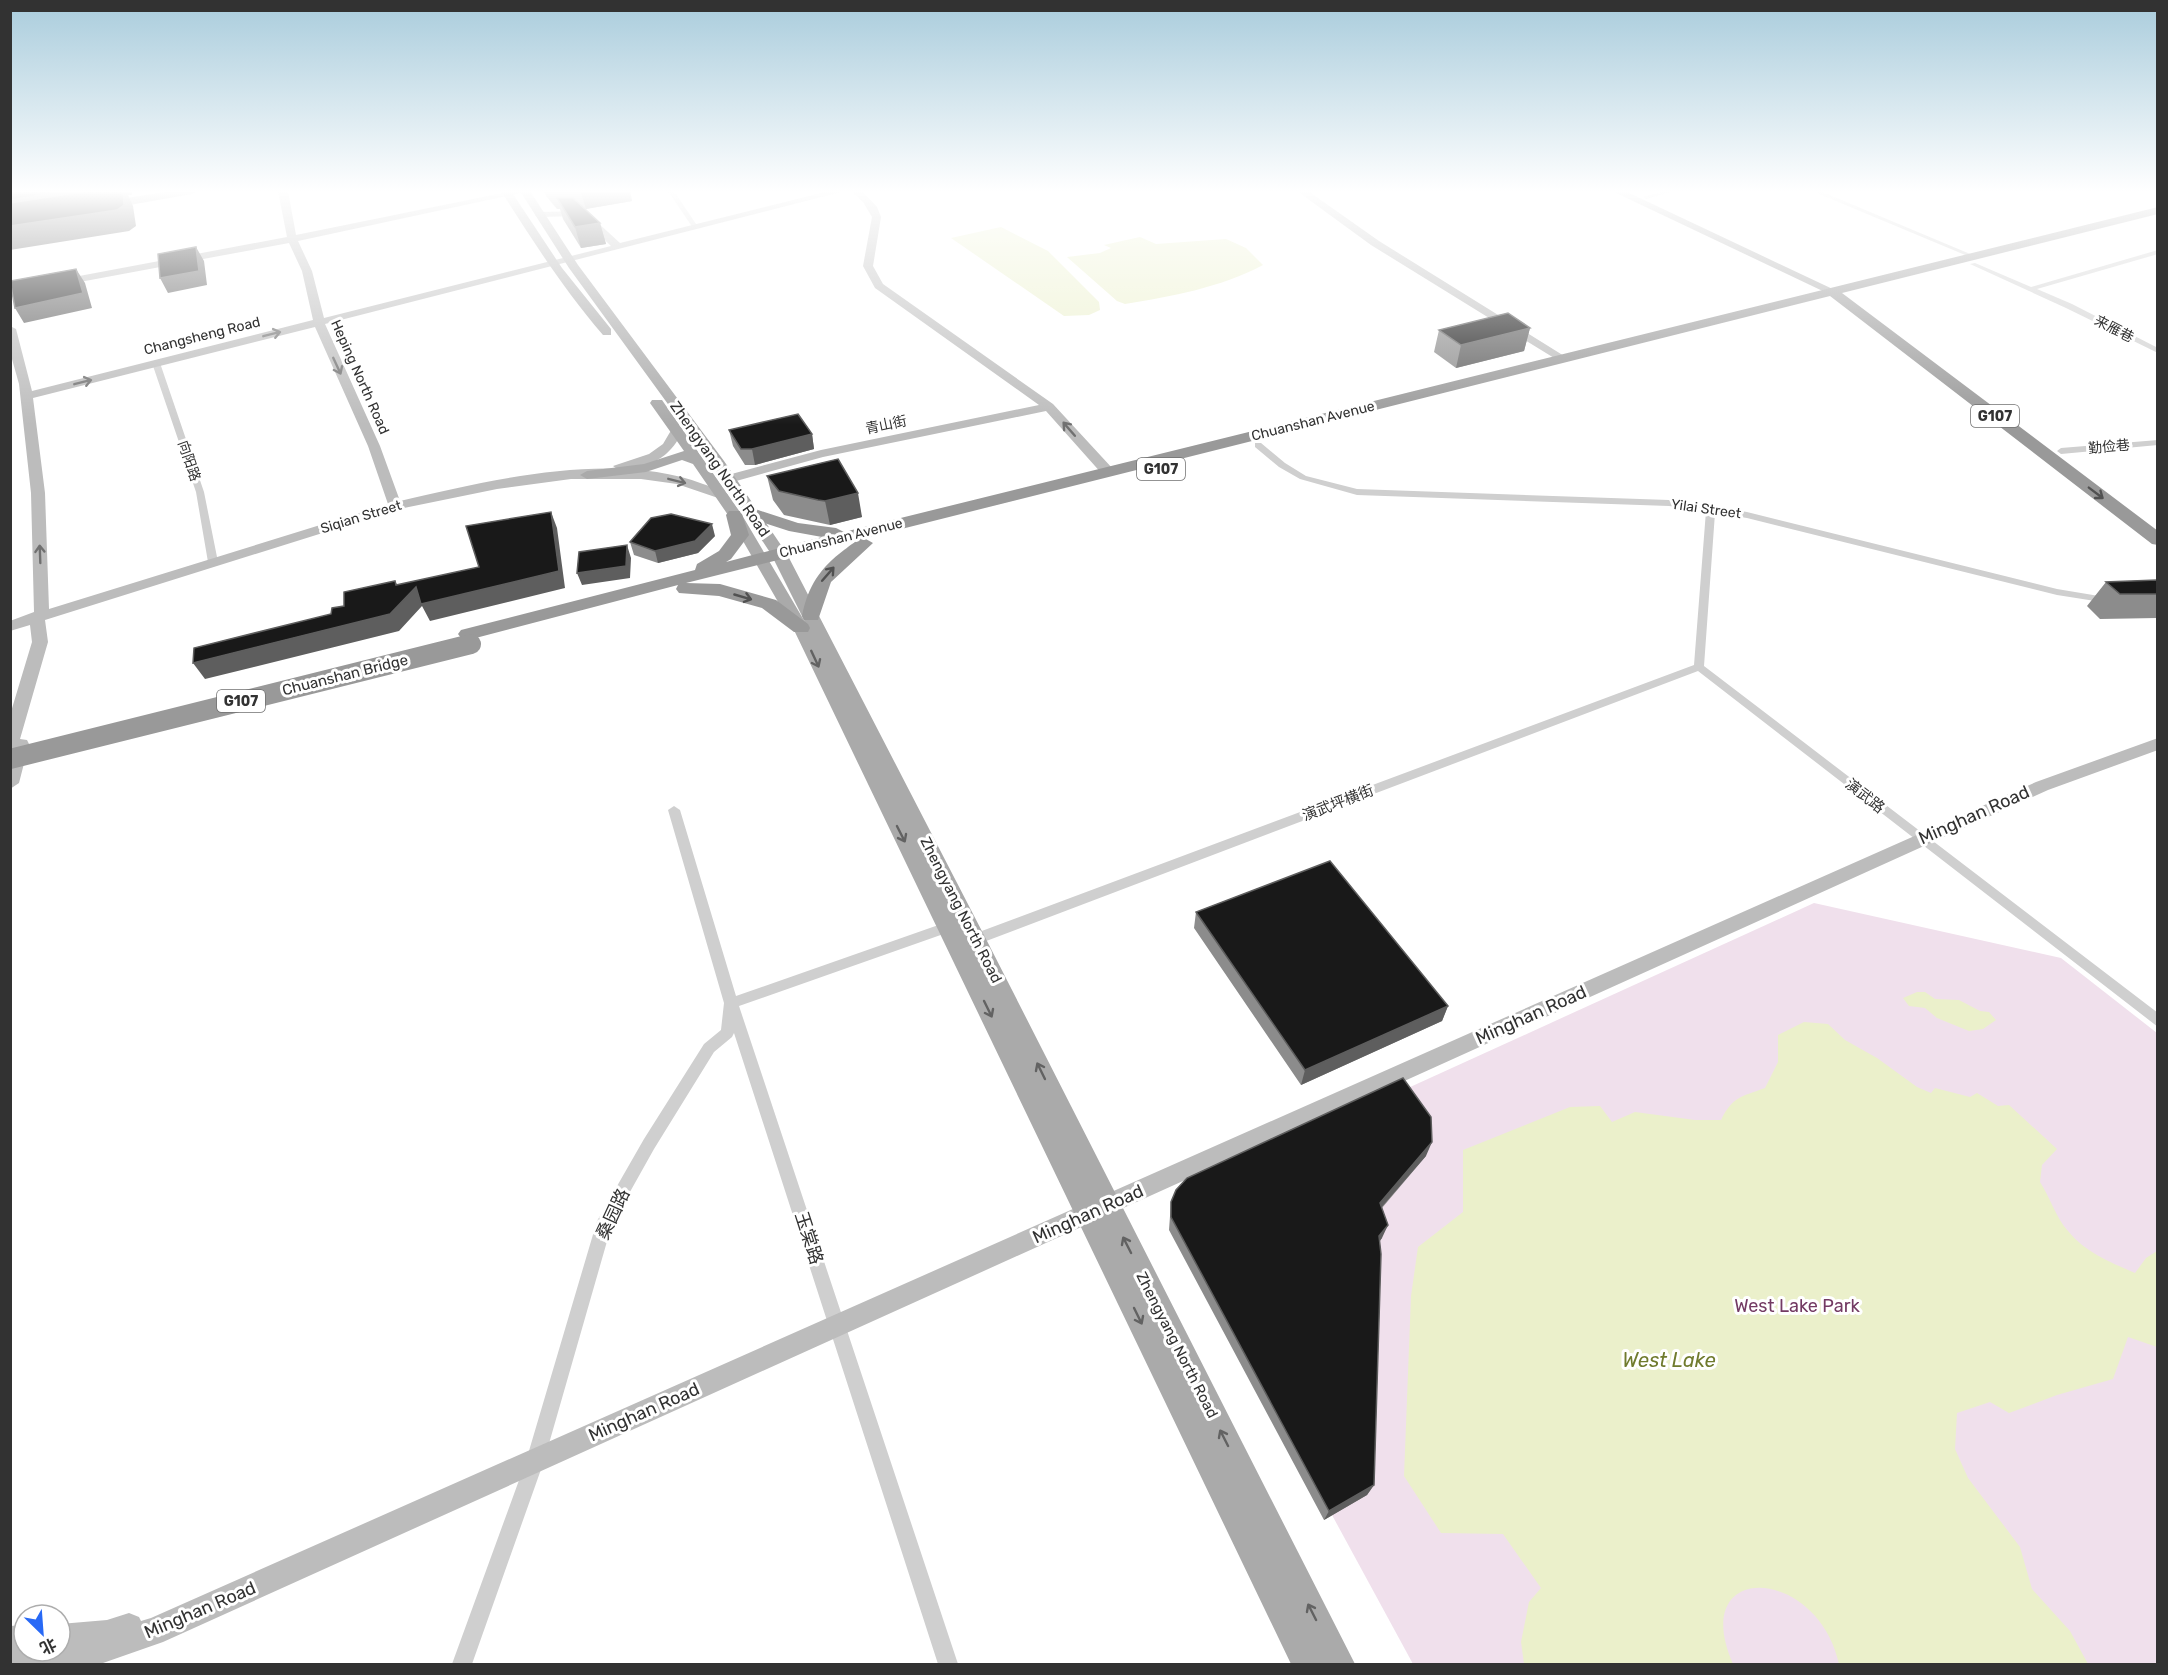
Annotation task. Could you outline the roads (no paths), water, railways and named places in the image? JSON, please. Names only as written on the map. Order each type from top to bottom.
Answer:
[{"type":"highway","name":"Chuanshan Avenue","points":[[860,538],[1258,445],[1937,269]]},
{"type":"highway","name":"Chuanshan Avenue","points":[[469,639],[1108,472],[1563,359],[1842,294]]},
{"type":"highway","name":"G107","points":[[1842,294],[2157,523]]},
{"type":"highway","name":"G107","points":[[1842,294],[2157,540]]},
{"type":"highway","points":[[688,583],[725,555],[740,535],[745,514],[815,533],[860,538]]},
{"type":"highway","points":[[688,583],[769,604],[806,622],[815,592],[828,572],[860,538]]},
{"type":"highway","name":"Chuanshan Bridge","points":[[10,746],[469,639]]},
{"type":"highway","name":"Chuanshan Bridge","points":[[10,759],[469,639]]},
{"type":"main road","name":"Zhengyang North Road","points":[[564,269],[584,306],[605,329],[697,460],[725,487]]},
{"type":"main road","name":"Zhengyang North Road","points":[[566,269],[745,514],[773,561],[976,939],[1095,1206],[1307,1665]]},
{"type":"main road","points":[[1788,269],[1842,294]]},
{"type":"main road","points":[[1792,269],[1842,294]]},
{"type":"main road","points":[[587,475],[646,468],[682,455],[697,460]]},
{"type":"main road","name":"Zhengyang North Road","points":[[806,622],[948,927],[1339,1665]]},
{"type":"street","points":[[10,292],[131,269]]},
{"type":"street","name":"Heping North Road","points":[[306,269],[322,334],[374,446],[394,504]]},
{"type":"street","name":"Changsheng Road","points":[[26,396],[528,269]]},
{"type":"street","points":[[870,269],[879,286],[1050,406],[1108,472]]},
{"type":"street","points":[[1417,269],[1563,359]]},
{"type":"street","name":"来雁巷","points":[[1990,269],[2157,351]]},
{"type":"street","points":[[2030,289],[2098,269]]},
{"type":"street","points":[[10,329],[16,374],[26,396],[38,493],[42,615],[40,642],[10,746]]},
{"type":"street","name":"向阳路","points":[[156,363],[200,492],[212,560]]},
{"type":"street","name":"青山街","points":[[725,487],[821,454],[1050,406]]},
{"type":"street","name":"Siqian Street","points":[[10,624],[394,504],[455,488],[642,463],[666,450],[677,430]]},
{"type":"street","name":"勤俭巷","points":[[2061,451],[2157,442]]},
{"type":"street","name":"Yilai Street","points":[[1258,445],[1284,470],[1315,483],[1357,492],[1669,503],[1711,508],[2057,592],[2119,600]]},
{"type":"street","name":"Siqian Street","points":[[394,504],[455,492],[587,475],[632,474],[725,487]]},
{"type":"street","points":[[1699,667],[1711,508]]},
{"type":"street","points":[[10,783],[50,640],[42,615]]},
{"type":"street","name":"演武路","points":[[1699,667],[2157,1021]]},
{"type":"street","name":"演武坪横街","points":[[976,939],[1699,667]]},
{"type":"street","name":"Minghan Road","points":[[10,1654],[103,1648],[153,1632],[537,1455],[1917,837],[2036,781],[2157,738]]},
{"type":"street","name":"Minghan Road","points":[[1917,837],[2042,786],[2157,744]]},
{"type":"street","name":"玉棠路","points":[[674,810],[731,1003],[948,1665]]},
{"type":"street","points":[[731,1003],[948,927]]},
{"type":"street","name":"桑园路","points":[[462,1665],[537,1455],[605,1221],[648,1144],[709,1048],[727,1033],[731,1003]]},
{"type":"street","name":"Minghan Road","points":[[72,1637],[107,1634],[152,1620],[537,1455]]},
{"type":"water","points":[[996,269],[1066,269],[1099,302],[1100,310],[1089,315],[1064,316]]},
{"type":"water","points":[[1081,269],[1254,269],[1230,280],[1178,294],[1125,304],[1117,301]]},
{"type":"water","points":[[1917,992],[1925,992],[1935,999],[1959,1000],[1980,1011],[1989,1012],[1996,1020],[1983,1029],[1969,1031],[1937,1018],[1925,1008],[1909,1006],[1903,998]]},
{"type":"water","name":"West Lake","points":[[1804,1022],[1828,1024],[1845,1040],[1877,1058],[1917,1087],[1931,1093],[1935,1088],[1970,1097],[1977,1093],[1998,1106],[2009,1105],[2057,1149],[2042,1165],[2040,1182],[2060,1220],[2075,1239],[2099,1256],[2135,1273],[2146,1258],[2157,1251],[2157,1347],[2128,1337],[2113,1379],[2057,1395],[2009,1413],[1990,1402],[1957,1413],[1955,1449],[1968,1478],[2020,1547],[2032,1589],[2070,1631],[2088,1664],[1839,1664],[1826,1631],[1807,1608],[1784,1593],[1760,1588],[1741,1592],[1727,1606],[1723,1630],[1733,1664],[1524,1664],[1521,1642],[1529,1602],[1541,1588],[1503,1534],[1441,1533],[1404,1476],[1411,1296],[1418,1247],[1463,1212],[1463,1150],[1570,1107],[1600,1106],[1612,1122],[1635,1112],[1695,1120],[1721,1120],[1734,1102],[1765,1088],[1778,1062],[1778,1035]]},
{"type":"park label","name":"West Lake Park","points":[[1797,1306]]}]
